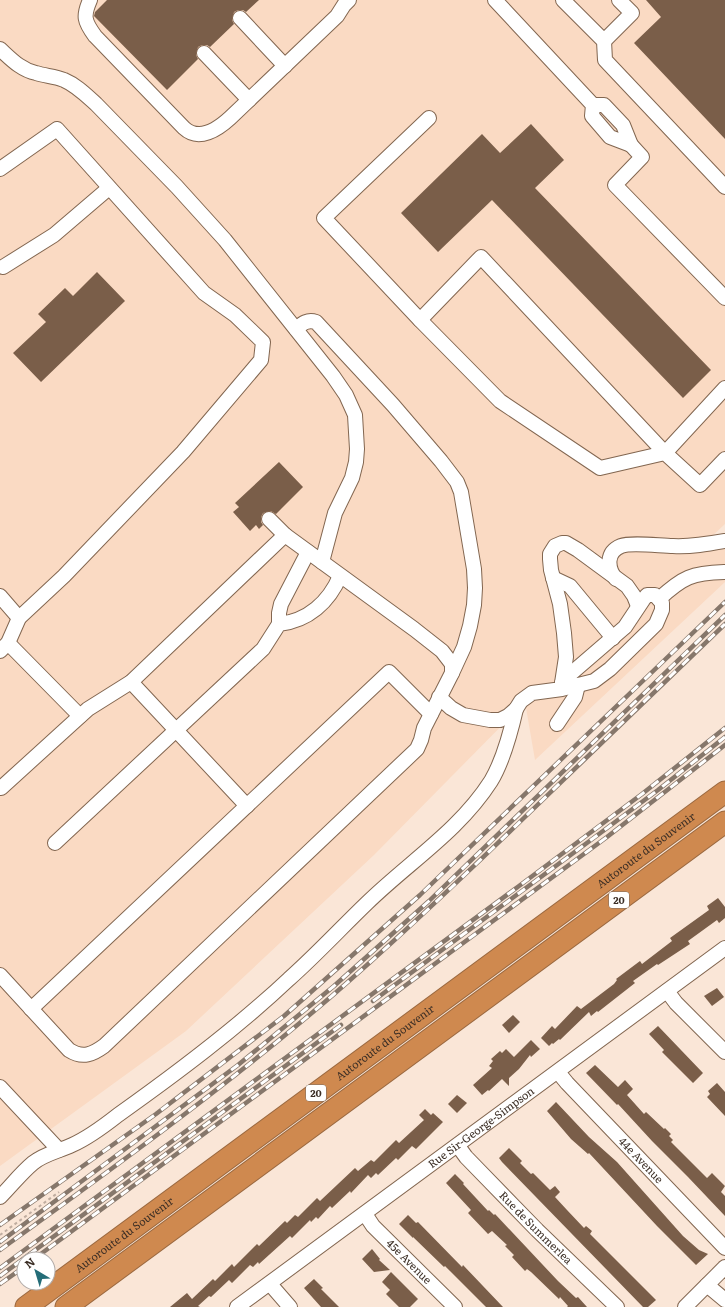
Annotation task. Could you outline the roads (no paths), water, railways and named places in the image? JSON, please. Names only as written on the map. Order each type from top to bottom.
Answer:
[{"type":"highway","name":"Autoroute du Souvenir","points":[[26,1307],[725,792]]},
{"type":"highway","name":"20","points":[[66,1307],[725,822]]},
{"type":"street","points":[[90,0],[85,17],[95,36],[184,128],[191,133],[200,135],[213,130],[226,122],[337,16],[349,0]]},
{"type":"street","points":[[337,16],[349,10],[360,0]]},
{"type":"street","points":[[495,0],[593,104],[592,116],[610,137],[631,146],[642,157],[615,185],[725,298]]},
{"type":"street","points":[[563,0],[604,41],[605,60],[725,188]]},
{"type":"street","points":[[604,41],[632,13],[619,0]]},
{"type":"street","points":[[240,18],[285,66]]},
{"type":"street","points":[[0,49],[26,70],[63,80],[84,93],[96,104],[177,186],[238,255],[341,387],[355,415],[357,449],[356,462],[352,478],[335,513],[322,562]]},
{"type":"street","points":[[204,53],[249,100]]},
{"type":"street","points":[[429,118],[324,218],[420,320],[500,401],[600,468],[665,453],[725,388]]},
{"type":"street","points":[[0,169],[57,129],[204,293],[236,315],[264,342],[261,360],[183,452],[64,576],[19,618],[4,647],[80,716]]},
{"type":"street","points":[[1,267],[54,235],[109,188]]},
{"type":"street","points":[[420,320],[481,257],[665,453],[700,485],[725,459]]},
{"type":"street","points":[[0,975],[69,1050],[75,1054],[89,1055],[104,1046],[417,749],[424,728],[464,647],[474,605],[474,569],[464,503],[457,482],[393,405],[319,325],[314,321],[309,320],[296,329]]},
{"type":"street","points":[[270,519],[285,535],[442,651],[452,664],[452,673]]},
{"type":"street","points":[[1,788],[88,709],[131,682],[285,535]]},
{"type":"street","points":[[618,580],[610,570],[609,560],[613,552],[620,546],[692,546],[725,541]]},
{"type":"street","points":[[562,686],[566,657],[560,604],[551,570],[550,554],[555,546],[566,543],[578,550],[631,591],[638,606]]},
{"type":"street","points":[[55,843],[177,731],[263,649],[279,624],[281,604],[308,552]]},
{"type":"street","points":[[659,599],[673,586],[689,576],[703,573],[724,572]]},
{"type":"street","points":[[279,624],[288,623],[299,619],[319,608],[333,591],[340,576]]},
{"type":"street","points":[[553,578],[570,586],[613,638]]},
{"type":"street","points":[[440,697],[451,708],[463,715],[490,720],[500,720],[508,716],[521,701],[532,693],[594,681],[603,676],[656,624],[662,610],[662,603],[659,599],[655,595],[648,595],[638,606],[625,627],[567,677],[562,686]]},
{"type":"street","points":[[0,596],[19,618]]},
{"type":"street","points":[[442,651],[457,653],[464,647]]},
{"type":"street","points":[[31,1009],[389,672],[431,714]]},
{"type":"street","points":[[131,682],[247,806]]},
{"type":"street","points":[[557,724],[575,697],[578,685]]},
{"type":"street","points":[[0,1197],[33,1163],[73,1145],[118,1116],[198,1056],[289,980],[367,903],[447,832],[481,796],[492,779],[502,758],[516,708]]},
{"type":"street","name":"Rue Sir-George-Simpson","points":[[237,1307],[458,1146],[725,948]]},
{"type":"street","points":[[667,991],[676,1003],[725,1052]]},
{"type":"street","name":"44e Avenue","points":[[558,1072],[725,1248]]},
{"type":"street","points":[[0,1087],[59,1150]]},
{"type":"street","name":"Rue de Summerlea","points":[[458,1146],[466,1157],[537,1230],[618,1307]]},
{"type":"street","name":"45e Avenue","points":[[365,1214],[373,1226],[455,1307]]},
{"type":"street","points":[[685,1307],[725,1267]]},
{"type":"street","points":[[270,1284],[290,1307]]},
{"type":"street","points":[[707,1285],[725,1300]]},
{"type":"railway","points":[[0,1225],[156,1114],[284,1016],[420,895],[725,602]]},
{"type":"railway","points":[[0,1242],[238,1065],[334,986],[429,901],[725,615]]},
{"type":"railway","points":[[0,1250],[211,1094],[333,995],[456,883],[725,624]]},
{"type":"railway","points":[[0,1268],[519,886],[642,794],[725,728]]},
{"type":"railway","points":[[373,1001],[658,790],[725,737]]},
{"type":"railway","points":[[45,1251],[607,837],[725,745]]},
{"type":"railway","points":[[0,1276],[341,1025]]},
{"type":"railway","points":[[0,1284],[16,1273]]}]
